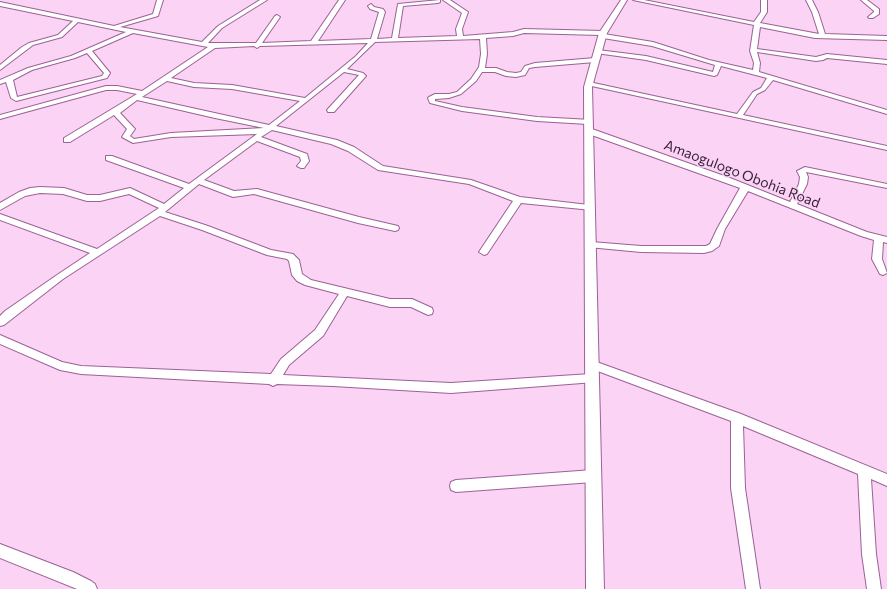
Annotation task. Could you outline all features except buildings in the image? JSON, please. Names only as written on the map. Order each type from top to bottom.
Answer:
[{"type":"street","points":[[113,26],[156,15],[160,1],[168,0]]},
{"type":"street","points":[[203,45],[220,27],[264,0]]},
{"type":"street","points":[[313,43],[342,0]]},
{"type":"street","points":[[446,0],[465,12],[459,29],[460,38]]},
{"type":"street","points":[[595,589],[588,84],[608,23],[624,0]]},
{"type":"street","points":[[636,0],[822,36],[887,39]]},
{"type":"street","points":[[756,73],[756,63],[753,53],[759,18],[764,12],[764,0]]},
{"type":"street","points":[[809,0],[815,12],[822,36]]},
{"type":"street","points":[[864,0],[877,10],[877,13],[871,17]]},
{"type":"street","points":[[395,40],[400,5],[438,1]]},
{"type":"street","points":[[0,4],[214,46],[257,46],[483,37],[513,34],[524,31],[603,35],[648,43],[887,112]]},
{"type":"street","points":[[0,322],[36,294],[162,210],[190,187],[269,129],[364,52],[372,41],[382,11],[372,8],[372,6]]},
{"type":"street","points":[[0,8],[15,7]]},
{"type":"street","points":[[257,46],[277,18]]},
{"type":"street","points":[[0,68],[31,44],[60,36],[78,19]]},
{"type":"street","points":[[0,82],[30,69],[89,51],[133,31]]},
{"type":"street","points":[[483,37],[484,54],[480,70],[496,70],[516,75],[523,74],[527,67],[535,65],[596,56],[649,54],[714,74],[716,74],[719,64]]},
{"type":"street","points":[[648,43],[649,54]]},
{"type":"street","points":[[66,140],[118,110],[214,46]]},
{"type":"street","points":[[754,50],[821,59],[826,56],[887,62]]},
{"type":"street","points":[[9,79],[14,98],[16,99],[105,77],[107,73],[89,51]]},
{"type":"street","points":[[331,110],[363,76],[361,74],[342,70]]},
{"type":"street","name":"Amaogulogo Obohia Road","points":[[480,70],[474,80],[461,90],[460,93],[449,96],[435,96],[431,98],[432,102],[462,109],[588,126],[792,205],[848,229],[883,239]]},
{"type":"street","points":[[167,78],[194,85],[232,87],[305,100]]},
{"type":"street","points":[[739,116],[755,93],[763,88],[771,78]]},
{"type":"street","points":[[588,84],[887,148]]},
{"type":"street","points":[[0,117],[106,88],[117,88],[139,96],[215,116],[334,142],[351,149],[380,168],[471,182],[520,200],[589,208]]},
{"type":"street","points":[[118,110],[116,114],[131,129],[126,137],[133,141],[171,135],[269,129]]},
{"type":"street","points":[[256,138],[304,156],[305,161],[301,166]]},
{"type":"street","points":[[109,158],[190,187]]},
{"type":"street","points":[[792,205],[803,184],[804,177],[802,171],[805,169],[887,186]]},
{"type":"street","points":[[198,181],[233,194],[254,191],[358,220],[395,228]]},
{"type":"street","points":[[591,245],[641,249],[709,249],[714,246],[721,229],[742,195],[744,187]]},
{"type":"street","points":[[0,207],[30,191],[64,191],[87,198],[100,198],[130,191],[162,210],[205,228],[270,253],[290,256],[294,260],[297,275],[300,279],[308,283],[390,304],[412,303],[428,311]]},
{"type":"street","points":[[484,252],[516,202],[520,200]]},
{"type":"street","points":[[0,218],[98,253]]},
{"type":"street","points":[[883,239],[877,259],[883,272]]},
{"type":"street","points":[[273,381],[285,362],[319,333],[345,292]]},
{"type":"street","points":[[0,340],[60,366],[81,370],[273,381],[333,381],[451,388],[591,379]]},
{"type":"street","points":[[591,364],[737,418],[887,480]]},
{"type":"street","points":[[737,418],[738,488],[753,589]]},
{"type":"street","points":[[864,470],[869,554],[874,589]]},
{"type":"street","points":[[456,486],[593,476]]},
{"type":"street","points":[[0,551],[68,577],[90,589]]}]
